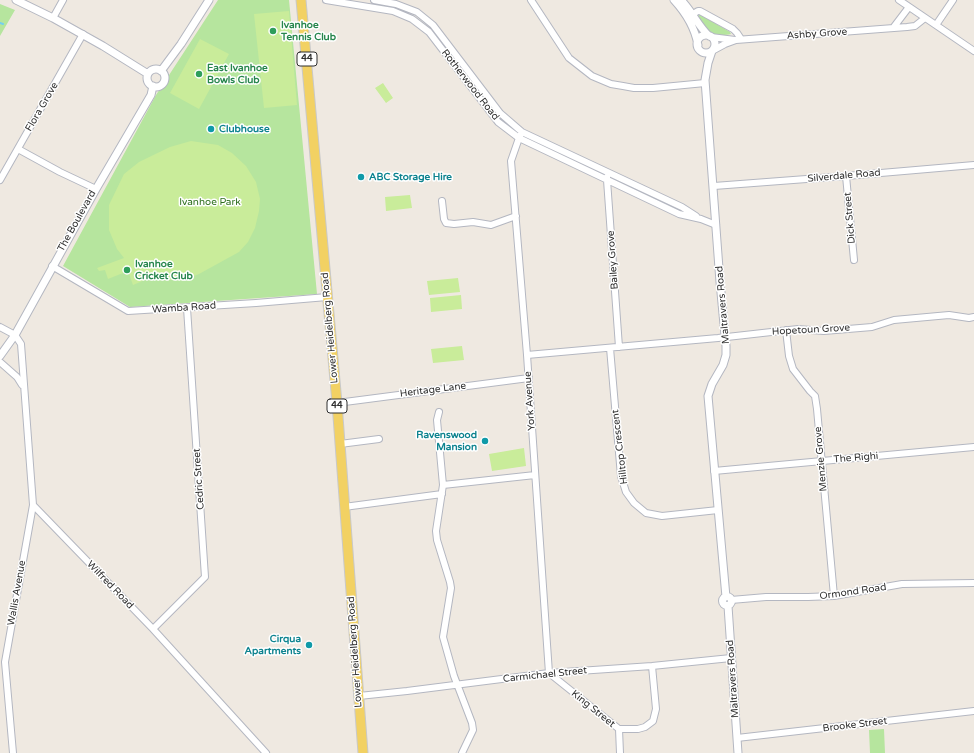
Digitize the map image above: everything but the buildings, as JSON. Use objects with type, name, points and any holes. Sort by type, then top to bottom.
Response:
[{"type":"main road","name":"Lower Heidelberg Road","points":[[301,0],[337,403],[363,753]]},
{"type":"street","points":[[16,0],[83,34],[148,74]]},
{"type":"street","points":[[53,18],[63,0]]},
{"type":"street","points":[[161,70],[182,44],[209,0]]},
{"type":"street","name":"Rotherwood Road","points":[[326,0],[394,11],[412,19],[429,32],[498,122],[607,180],[679,214],[701,219],[716,225]]},
{"type":"street","name":"Rotherwood Road","points":[[374,0],[396,4],[417,12],[433,25],[500,113],[521,135],[682,207],[701,219]]},
{"type":"street","points":[[531,0],[569,58],[592,76],[611,84],[634,88],[652,88],[705,82]]},
{"type":"street","name":"Maltravers Road","points":[[674,0],[684,13],[696,36],[698,47],[703,59],[702,71],[705,82],[714,186],[726,337],[726,355],[723,365],[712,384],[708,396],[714,472],[728,601],[738,753]]},
{"type":"street","points":[[681,0],[715,43],[715,47],[712,51],[706,53],[702,52],[698,47],[700,38],[705,36],[710,37]]},
{"type":"street","points":[[900,0],[974,51]]},
{"type":"street","points":[[936,25],[953,0]]},
{"type":"street","points":[[893,28],[909,7]]},
{"type":"street","points":[[693,14],[700,11],[733,29],[737,32],[738,40]]},
{"type":"street","name":"Ashby Grove","points":[[710,37],[738,40],[893,28],[915,26],[925,18]]},
{"type":"street","name":"Flora Grove","points":[[0,180],[83,34]]},
{"type":"street","name":"Ashby Grove","points":[[712,51],[725,44],[738,40]]},
{"type":"street","name":"Maltravers Road","points":[[705,82],[708,63],[712,51]]},
{"type":"street","points":[[148,74],[155,69],[161,70]]},
{"type":"street","points":[[148,74],[150,84],[153,86],[158,86],[164,81],[164,75],[161,70]]},
{"type":"street","name":"The Boulevard","points":[[0,356],[15,335],[52,266],[151,95],[153,86]]},
{"type":"street","name":"York Avenue","points":[[521,135],[511,161],[529,378],[549,673]]},
{"type":"street","points":[[18,149],[60,172],[96,189]]},
{"type":"street","name":"Silverdale Road","points":[[714,186],[974,165]]},
{"type":"street","name":"Bailey Grove","points":[[608,173],[607,180],[619,347]]},
{"type":"street","name":"Dick Street","points":[[846,176],[854,260]]},
{"type":"street","points":[[442,201],[444,219],[446,223],[454,224],[473,222],[491,225],[516,216]]},
{"type":"street","name":"Wamba Road","points":[[52,266],[128,311],[328,297]]},
{"type":"street","name":"Cedric Street","points":[[152,629],[206,577],[187,308]]},
{"type":"street","name":"Hopetoun Grove","points":[[527,355],[798,329],[824,331],[872,327],[894,320],[949,315],[969,318],[974,317]]},
{"type":"street","points":[[0,327],[15,335],[21,344],[33,505]]},
{"type":"street","name":"Menzie Grove","points":[[786,330],[789,356],[793,369],[815,396],[834,596]]},
{"type":"street","name":"Hilltop Crescent","points":[[610,348],[621,476],[626,492],[634,503],[646,513],[662,516],[718,510]]},
{"type":"street","points":[[0,362],[18,378],[23,386]]},
{"type":"street","name":"Heritage Lane","points":[[337,403],[529,378]]},
{"type":"street","points":[[439,412],[437,420],[443,485],[436,532],[451,588],[443,637],[454,676],[473,730],[462,753]]},
{"type":"street","points":[[340,444],[379,439]]},
{"type":"street","name":"The Righi","points":[[714,472],[974,447]]},
{"type":"street","points":[[443,485],[535,475]]},
{"type":"street","points":[[344,507],[442,494]]},
{"type":"street","name":"Wilfred Road","points":[[33,505],[152,629],[266,753]]},
{"type":"street","name":"Wallis Avenue","points":[[13,753],[5,662],[33,505]]},
{"type":"street","name":"Ormond Road","points":[[728,601],[766,597],[834,596],[902,584],[974,583]]},
{"type":"street","name":"Carmichael Street","points":[[359,696],[549,673],[652,666],[731,658]]},
{"type":"street","points":[[618,729],[645,728],[653,721],[656,709],[652,666]]},
{"type":"street","name":"King Street","points":[[549,673],[618,729],[620,753]]},
{"type":"street","name":"Brooke Street","points":[[737,738],[974,711]]},
{"type":"green space","name":"Ivanhoe Park","points":[[218,0],[289,0],[317,294],[130,307],[63,266],[156,95]]},
{"type":"green space","points":[[0,4],[15,10],[0,36]]},
{"type":"green space","points":[[289,11],[297,105],[264,108],[254,14]]},
{"type":"green space","points":[[699,15],[730,32],[731,34],[718,35],[709,32],[705,29],[697,17]]},
{"type":"green space","name":"East Ivanhoe Bowls Club","points":[[200,39],[229,54],[199,109],[170,93]]},
{"type":"green space","points":[[383,83],[393,98],[386,103],[375,88]]},
{"type":"green space","points":[[191,141],[218,145],[232,153],[246,166],[256,182],[260,199],[259,211],[255,228],[248,242],[239,252],[199,274],[186,279],[169,280],[152,277],[133,285],[128,271],[108,279],[105,270],[99,271],[97,268],[124,258],[117,249],[109,230],[109,205],[124,174],[139,162],[170,147]]},
{"type":"green space","points":[[410,195],[412,208],[386,211],[385,197]]},
{"type":"green space","points":[[458,278],[460,292],[429,295],[427,281]]},
{"type":"green space","points":[[461,295],[462,309],[431,312],[430,298]]},
{"type":"green space","points":[[462,346],[464,360],[433,363],[431,349]]},
{"type":"green space","points":[[524,448],[526,466],[492,471],[489,454]]},
{"type":"green space","points":[[884,729],[885,753],[870,753],[869,730]]},
{"type":"place","name":"Ivanhoe Tennis Club","points":[[273,31]]},
{"type":"place","name":"East Ivanhoe Bowls Club","points":[[199,74]]},
{"type":"place","name":"Clubhouse","points":[[211,129]]},
{"type":"place","name":"ABC Storage Hire","points":[[361,177]]},
{"type":"place","name":"Ivanhoe Cricket Club","points":[[127,270]]},
{"type":"place","name":"Ravenswood Mansion","points":[[485,441]]},
{"type":"place","name":"Cirqua Apartments","points":[[309,645]]}]
